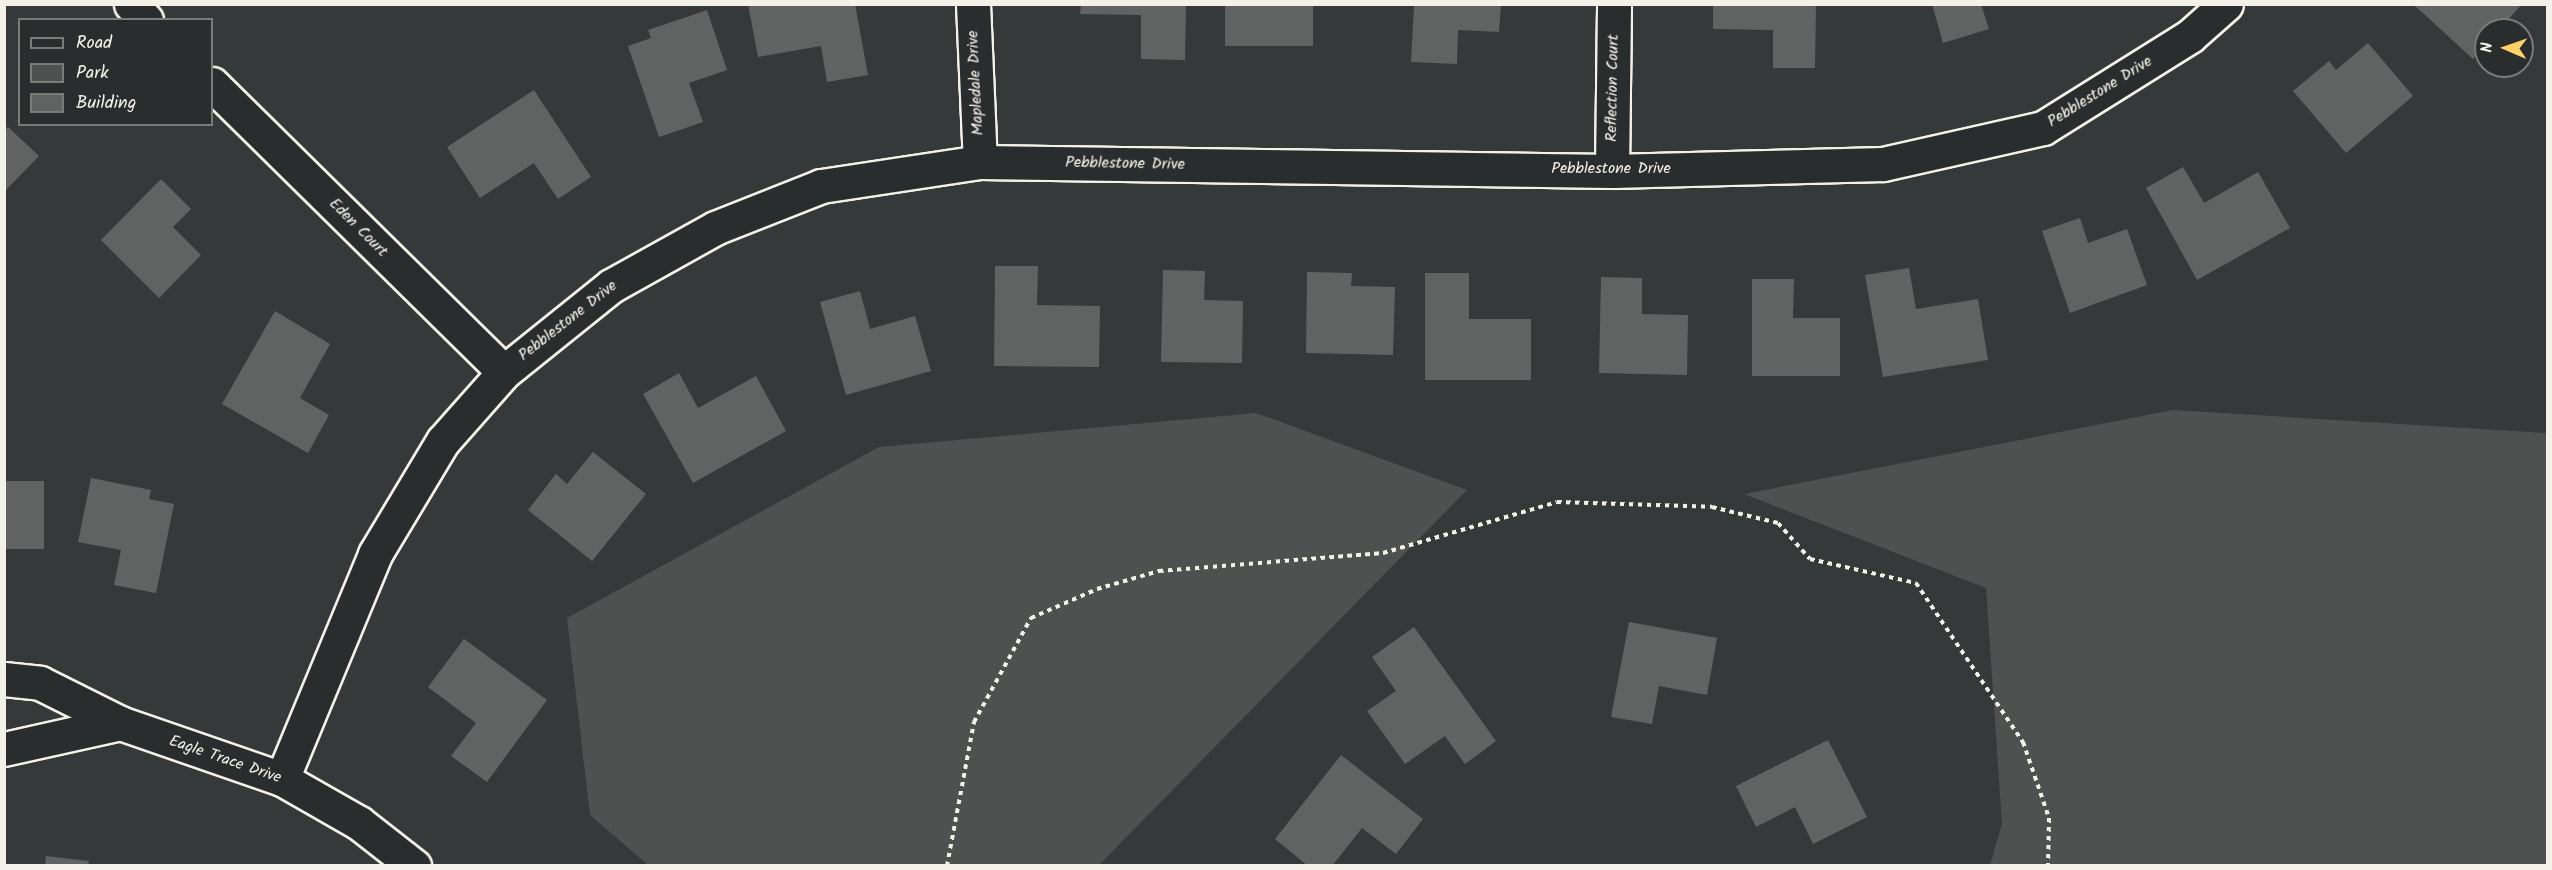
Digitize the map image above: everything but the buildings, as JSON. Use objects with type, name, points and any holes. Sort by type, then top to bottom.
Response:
[{"type":"street","points":[[131,4],[144,18]]},
{"type":"street","name":"Mapledale Drive","points":[[973,4],[980,162]]},
{"type":"street","name":"Reflection Court","points":[[1612,171],[1614,4]]},
{"type":"street","name":"Pebblestone Drive","points":[[282,779],[375,554],[443,441],[504,372],[610,286],[715,228],[821,186],[980,162],[1612,171],[1883,164],[2043,128],[2190,36],[2226,4]]},
{"type":"street","name":"Eden Court","points":[[213,85],[504,372]]},
{"type":"street","name":"Eagle Trace Drive","points":[[4,679],[40,683],[120,723],[282,779],[359,823],[414,866]]},
{"type":"street","points":[[4,749],[120,723]]},
{"type":"path","points":[[947,866],[974,722],[1030,618],[1096,589],[1160,571],[1383,553],[1557,502],[1712,507],[1778,523],[1810,559],[1916,583],[2023,742],[2049,818],[2048,866]]},
{"type":"green space","points":[[2173,410],[2547,433],[2547,865],[1990,865],[2002,824],[1986,588],[1744,494]]},
{"type":"green space","points":[[1256,413],[1467,490],[1099,865],[648,865],[590,815],[567,618],[879,447]]}]
